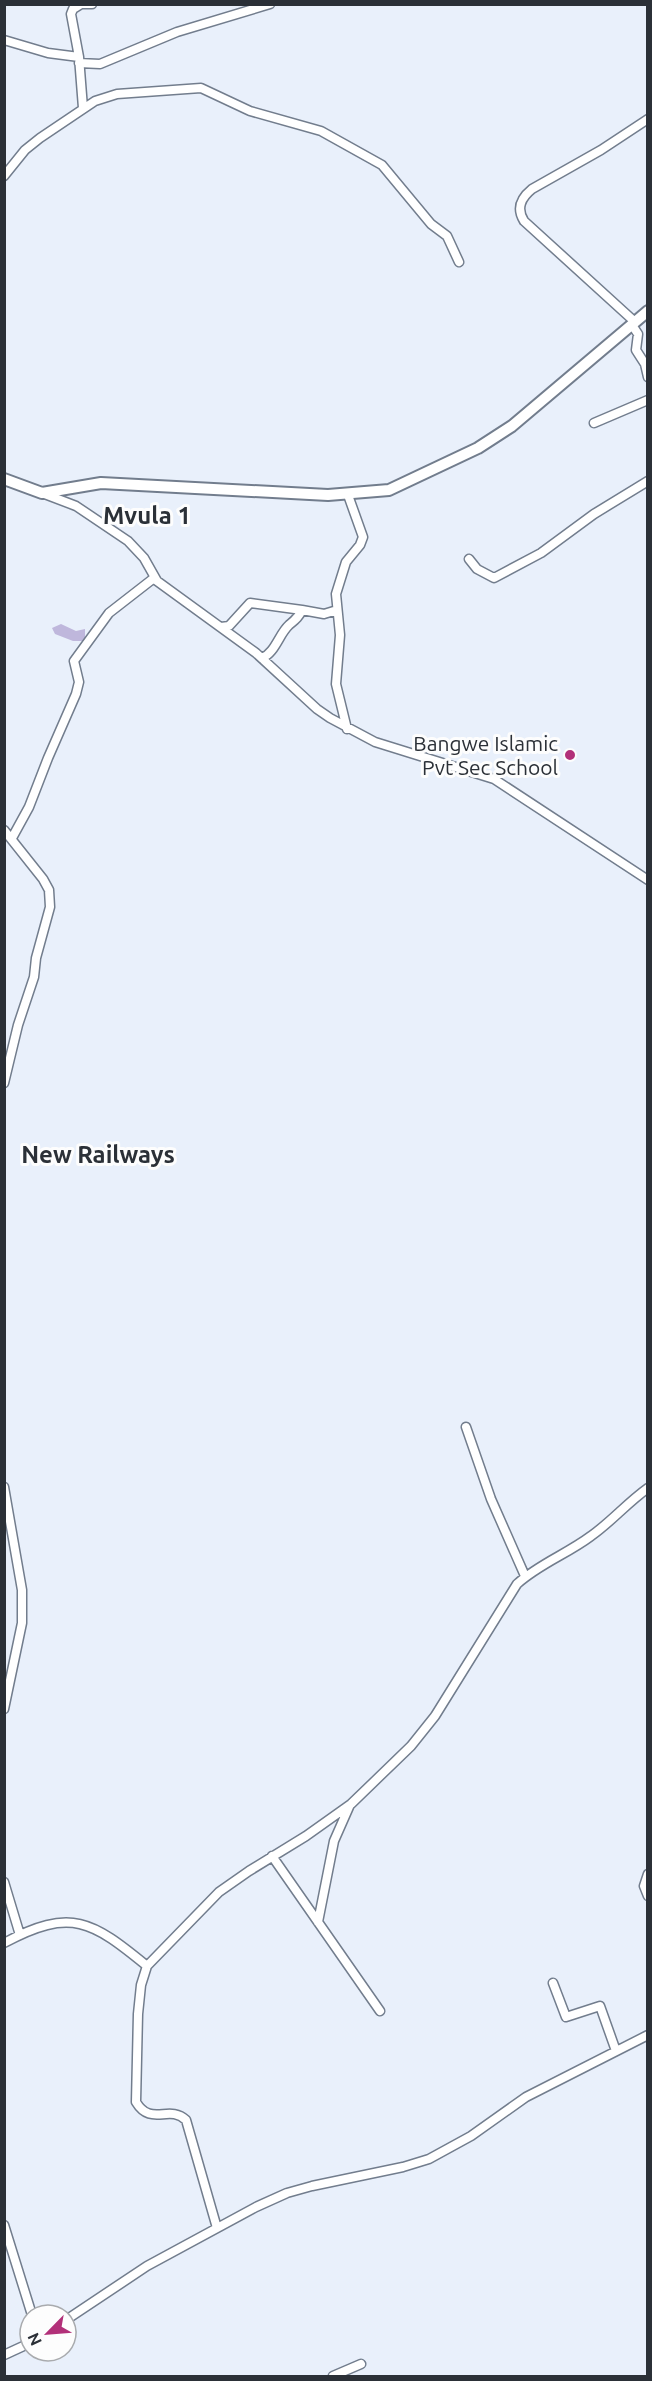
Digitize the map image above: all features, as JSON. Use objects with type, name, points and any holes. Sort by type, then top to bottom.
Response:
[{"type":"street","points":[[83,108],[79,60],[71,14],[73,9],[82,4],[92,4]]},
{"type":"street","points":[[4,40],[48,53],[100,64],[185,29],[270,4]]},
{"type":"street","points":[[4,176],[25,150],[52,128],[100,98],[117,94],[201,88],[250,111],[321,131],[382,165],[431,224],[447,236],[459,262]]},
{"type":"street","points":[[648,119],[601,150],[532,189],[524,196],[520,205],[524,221],[634,324],[638,332],[636,350],[645,364],[648,377]]},
{"type":"street","points":[[42,493],[101,483],[348,495],[389,490],[478,448],[512,426],[648,311]]},
{"type":"street","points":[[594,423],[648,400]]},
{"type":"street","points":[[4,480],[76,506],[128,541],[144,558],[154,578],[262,658],[317,709],[347,729],[375,742],[494,779],[648,880]]},
{"type":"street","points":[[469,559],[477,569],[494,578],[541,553],[594,514],[648,482]]},
{"type":"street","points":[[347,729],[336,684],[340,635],[336,594],[341,572],[363,537],[348,495]]},
{"type":"street","points":[[12,838],[29,807],[76,694],[79,682],[74,661],[109,613],[154,578]]},
{"type":"street","points":[[220,627],[229,626],[250,603],[324,614],[337,610]]},
{"type":"street","points":[[262,658],[269,655],[282,634],[300,617],[303,610]]},
{"type":"street","points":[[4,830],[50,890],[50,907],[36,958],[34,977],[18,1025],[4,1083]]},
{"type":"street","points":[[466,1428],[491,1499],[525,1576]]},
{"type":"street","points":[[4,1487],[22,1590],[22,1623],[4,1708]]},
{"type":"street","points":[[218,2228],[186,2120],[176,2114],[148,2115],[136,2103],[138,2014],[141,1985],[147,1966],[219,1892],[306,1836],[351,1804],[377,1781],[423,1732],[509,1594],[525,1576],[591,1536],[648,1488]]},
{"type":"street","points":[[318,1922],[334,1841],[351,1804]]},
{"type":"street","points":[[272,1856],[380,2011]]},
{"type":"street","points":[[648,1874],[644,1886],[648,1896]]},
{"type":"street","points":[[4,1882],[20,1935]]},
{"type":"street","points":[[4,1943],[58,1922],[84,1924],[119,1944],[147,1966]]},
{"type":"street","points":[[553,1983],[566,2018],[600,2006],[616,2051]]},
{"type":"street","points":[[78,2312],[147,2265],[287,2193],[403,2168],[429,2159],[471,2136],[526,2097],[648,2035]]},
{"type":"street","points":[[4,2225],[28,2303]]},
{"type":"street","points":[[4,2355],[18,2349]]},
{"type":"street","points":[[333,2376],[361,2364]]},
{"type":"shaded area","points":[[61,624],[76,631],[85,629],[85,641],[73,641],[55,634],[52,628]]},
{"type":"place","name":"Bangwe Islamic Pvt Sec School","points":[[570,755]]},
{"type":"district","name":"Mvula 1","points":[[147,515]]},
{"type":"district","name":"New Railways","points":[[98,1154]]}]
